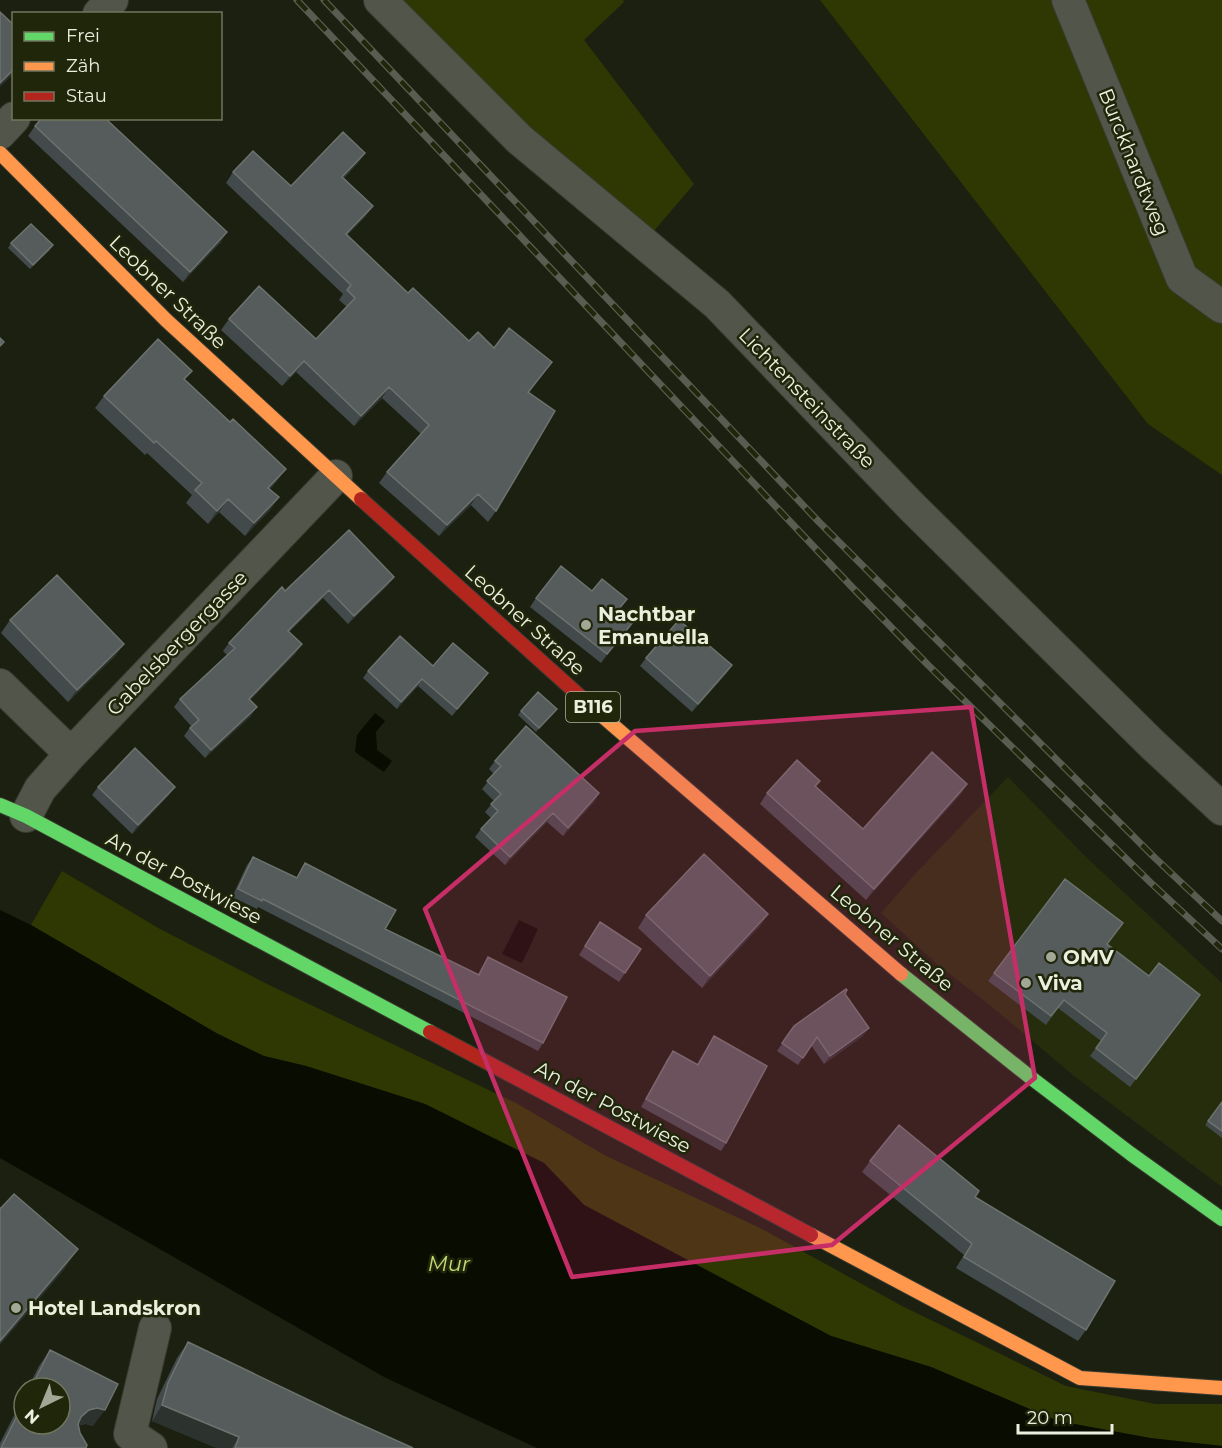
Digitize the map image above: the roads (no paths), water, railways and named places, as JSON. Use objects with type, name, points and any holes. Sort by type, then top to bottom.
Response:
[{"type":"main road","name":"Leobner Straße","points":[[0,153],[166,320],[588,702],[906,978],[1039,1084],[1222,1219]]},
{"type":"main road","name":"An der Postwiese","points":[[13,810],[1080,1378],[1222,1388]]},
{"type":"street","points":[[101,12],[112,0]]},
{"type":"street","name":"Lichtensteinstraße","points":[[380,0],[519,139],[717,304],[920,515],[1153,745],[1222,809]]},
{"type":"street","name":"Burckhardtweg","points":[[1068,0],[1182,278],[1222,307]]},
{"type":"street","points":[[0,133],[12,120]]},
{"type":"street","name":"Gabelsbergergasse","points":[[13,810],[40,789],[336,476]]},
{"type":"street","points":[[0,685],[71,754]]},
{"type":"street","points":[[151,1448],[130,1434],[154,1328]]},
{"type":"water","points":[[375,713],[385,721],[376,732],[377,750],[392,761],[384,772],[355,752],[357,735]]},
{"type":"water","name":"Mur","points":[[0,910],[31,925],[218,1034],[264,1056],[306,1066],[425,1104],[544,1163],[584,1205],[831,1336],[931,1367],[1058,1421],[1150,1438],[1222,1446],[1222,1448],[537,1448],[386,1378],[0,1158]]},
{"type":"water","points":[[519,920],[538,929],[522,963],[502,954]]},
{"type":"railway","points":[[297,0],[850,585],[928,665],[1150,882],[1222,949]]},
{"type":"railway","points":[[324,0],[819,522],[1155,858],[1222,921]]},
{"type":"place","name":"Nachtbar Emanuella","points":[[586,625]]},
{"type":"place","name":"OMV","points":[[1051,957]]},
{"type":"place","name":"Viva","points":[[1026,983]]},
{"type":"place","name":"Hotel Landskron","points":[[16,1308]]}]
